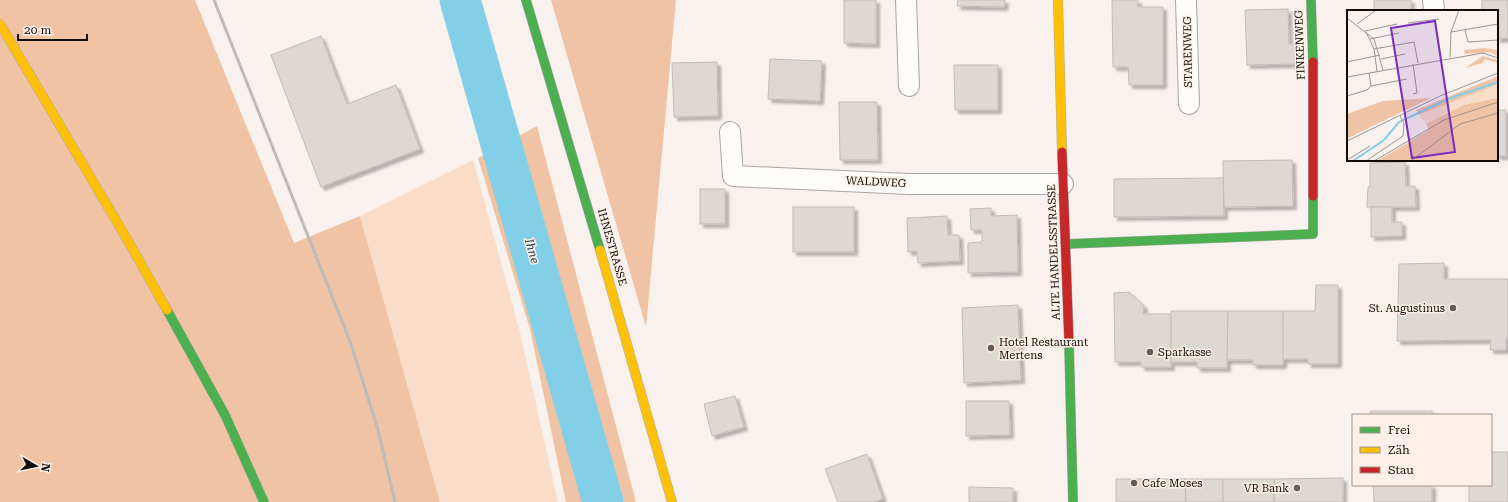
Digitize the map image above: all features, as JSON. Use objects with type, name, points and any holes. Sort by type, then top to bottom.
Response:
[{"type":"main road","name":"IHNESTRASSE","points":[[526,0],[638,377],[672,502]]},
{"type":"main road","name":"ALTE HANDELSSTRASSE","points":[[1058,0],[1073,502]]},
{"type":"main road","name":"FINKENWEG","points":[[1066,244],[1313,234],[1314,88],[1311,0]]},
{"type":"main road","points":[[0,24],[124,234],[225,416],[264,502]]},
{"type":"street","points":[[906,0],[909,86]]},
{"type":"street","name":"STARENWEG","points":[[1186,0],[1189,104]]},
{"type":"street","points":[[1433,0],[1434,10]]},
{"type":"street","name":"WALDWEG","points":[[730,132],[733,176],[909,184],[1063,184]]},
{"type":"shaded area","points":[[0,0],[195,0],[294,243],[360,216],[440,502],[0,502]]},
{"type":"shaded area","points":[[551,0],[676,0],[646,327]]},
{"type":"shaded area","points":[[537,126],[636,502],[566,502],[530,329],[478,158]]},
{"type":"shaded area","points":[[473,160],[520,332],[558,502],[440,502],[360,216]]},
{"type":"building","points":[[844,0],[876,0],[876,44],[844,43]]},
{"type":"building","points":[[958,0],[1005,0],[1004,7],[957,6]]},
{"type":"building","points":[[1112,0],[1138,0],[1138,7],[1163,7],[1163,85],[1129,85],[1128,67],[1113,67]]},
{"type":"building","points":[[1374,0],[1411,0],[1411,10],[1374,10]]},
{"type":"building","points":[[1482,0],[1508,0],[1508,38],[1498,39],[1498,10],[1482,10]]},
{"type":"building","points":[[1288,9],[1289,44],[1295,44],[1295,64],[1247,65],[1245,10]]},
{"type":"building","points":[[321,36],[347,104],[396,85],[420,149],[321,187],[271,55]]},
{"type":"building","points":[[770,59],[822,61],[820,101],[768,99]]},
{"type":"building","points":[[717,62],[718,116],[674,117],[672,63]]},
{"type":"building","points":[[954,65],[998,65],[998,110],[955,110]]},
{"type":"building","points":[[839,102],[877,102],[878,160],[840,160]]},
{"type":"building","points":[[1498,110],[1506,110],[1506,156],[1498,156]]},
{"type":"building","points":[[1292,160],[1293,206],[1224,207],[1223,161]]},
{"type":"building","points":[[1405,162],[1406,186],[1415,186],[1416,207],[1367,207],[1368,187],[1370,187],[1370,163]]},
{"type":"building","points":[[1223,178],[1224,216],[1114,217],[1114,179]]},
{"type":"building","points":[[700,189],[725,189],[725,224],[700,224]]},
{"type":"building","points":[[793,207],[854,207],[854,252],[793,252]]},
{"type":"building","points":[[1371,207],[1392,207],[1392,222],[1402,222],[1402,236],[1371,237]]},
{"type":"building","points":[[991,208],[991,216],[1017,215],[1018,272],[968,273],[968,243],[982,242],[982,230],[971,230],[970,209]]},
{"type":"building","points":[[947,216],[948,235],[959,235],[960,261],[918,263],[917,251],[908,252],[907,218]]},
{"type":"building","name":"St. Augustinus","points":[[1444,263],[1444,279],[1508,279],[1508,338],[1506,338],[1506,350],[1490,350],[1491,340],[1397,341],[1399,264]]},
{"type":"building","points":[[1316,285],[1338,285],[1338,364],[1308,364],[1308,359],[1282,359],[1283,311],[1315,311]]},
{"type":"building","points":[[1129,292],[1144,306],[1143,314],[1171,314],[1171,367],[1141,367],[1141,362],[1115,362],[1114,293]]},
{"type":"building","points":[[1018,305],[1021,380],[964,383],[962,308]]},
{"type":"building","points":[[1171,311],[1228,311],[1227,368],[1197,368],[1197,362],[1171,362]]},
{"type":"building","points":[[1228,311],[1283,311],[1283,365],[1253,365],[1253,360],[1227,360]]},
{"type":"building","points":[[735,396],[744,427],[712,436],[704,404]]},
{"type":"building","points":[[966,401],[1009,401],[1010,435],[966,436]]},
{"type":"building","points":[[1371,411],[1432,411],[1432,414],[1371,414]]},
{"type":"building","points":[[1492,452],[1508,452],[1508,502],[1469,502],[1469,486],[1492,486]]},
{"type":"building","points":[[867,454],[883,499],[874,502],[838,502],[825,469]]},
{"type":"building","points":[[1343,478],[1343,502],[1274,502],[1274,479]]},
{"type":"building","points":[[1116,479],[1185,479],[1186,502],[1116,502]]},
{"type":"building","points":[[1185,479],[1223,479],[1223,502],[1186,502]]},
{"type":"building","points":[[1223,479],[1274,479],[1274,502],[1223,502]]},
{"type":"building","points":[[1373,486],[1432,486],[1432,502],[1374,502]]},
{"type":"building","points":[[969,487],[1013,488],[1013,502],[969,502]]},
{"type":"waterway","name":"Ihne","points":[[460,0],[603,502]]},
{"type":"railway","points":[[214,0],[351,344],[378,430],[395,502]]},
{"type":"traffic: fast","points":[[526,0],[600,250]]},
{"type":"traffic: fast","points":[[1311,0],[1313,62]]},
{"type":"traffic: fast","points":[[1066,244],[1313,234],[1313,196]]},
{"type":"traffic: fast","points":[[167,310],[225,415],[264,502]]},
{"type":"traffic: fast","points":[[1069,343],[1073,502]]},
{"type":"traffic: slow","points":[[1058,0],[1062,152]]},
{"type":"traffic: slow","points":[[0,24],[167,310]]},
{"type":"traffic: slow","points":[[600,250],[672,502]]},
{"type":"traffic: jam","points":[[1313,62],[1313,196]]},
{"type":"traffic: jam","points":[[1062,152],[1069,343]]},
{"type":"place","name":"St. Augustinus","points":[[1453,308]]},
{"type":"place","name":"Hotel Restaurant Mertens","points":[[991,348]]},
{"type":"place","name":"Sparkasse","points":[[1150,352]]},
{"type":"place","name":"Cafe Moses","points":[[1134,483]]},
{"type":"place","name":"VR Bank","points":[[1297,488]]}]
